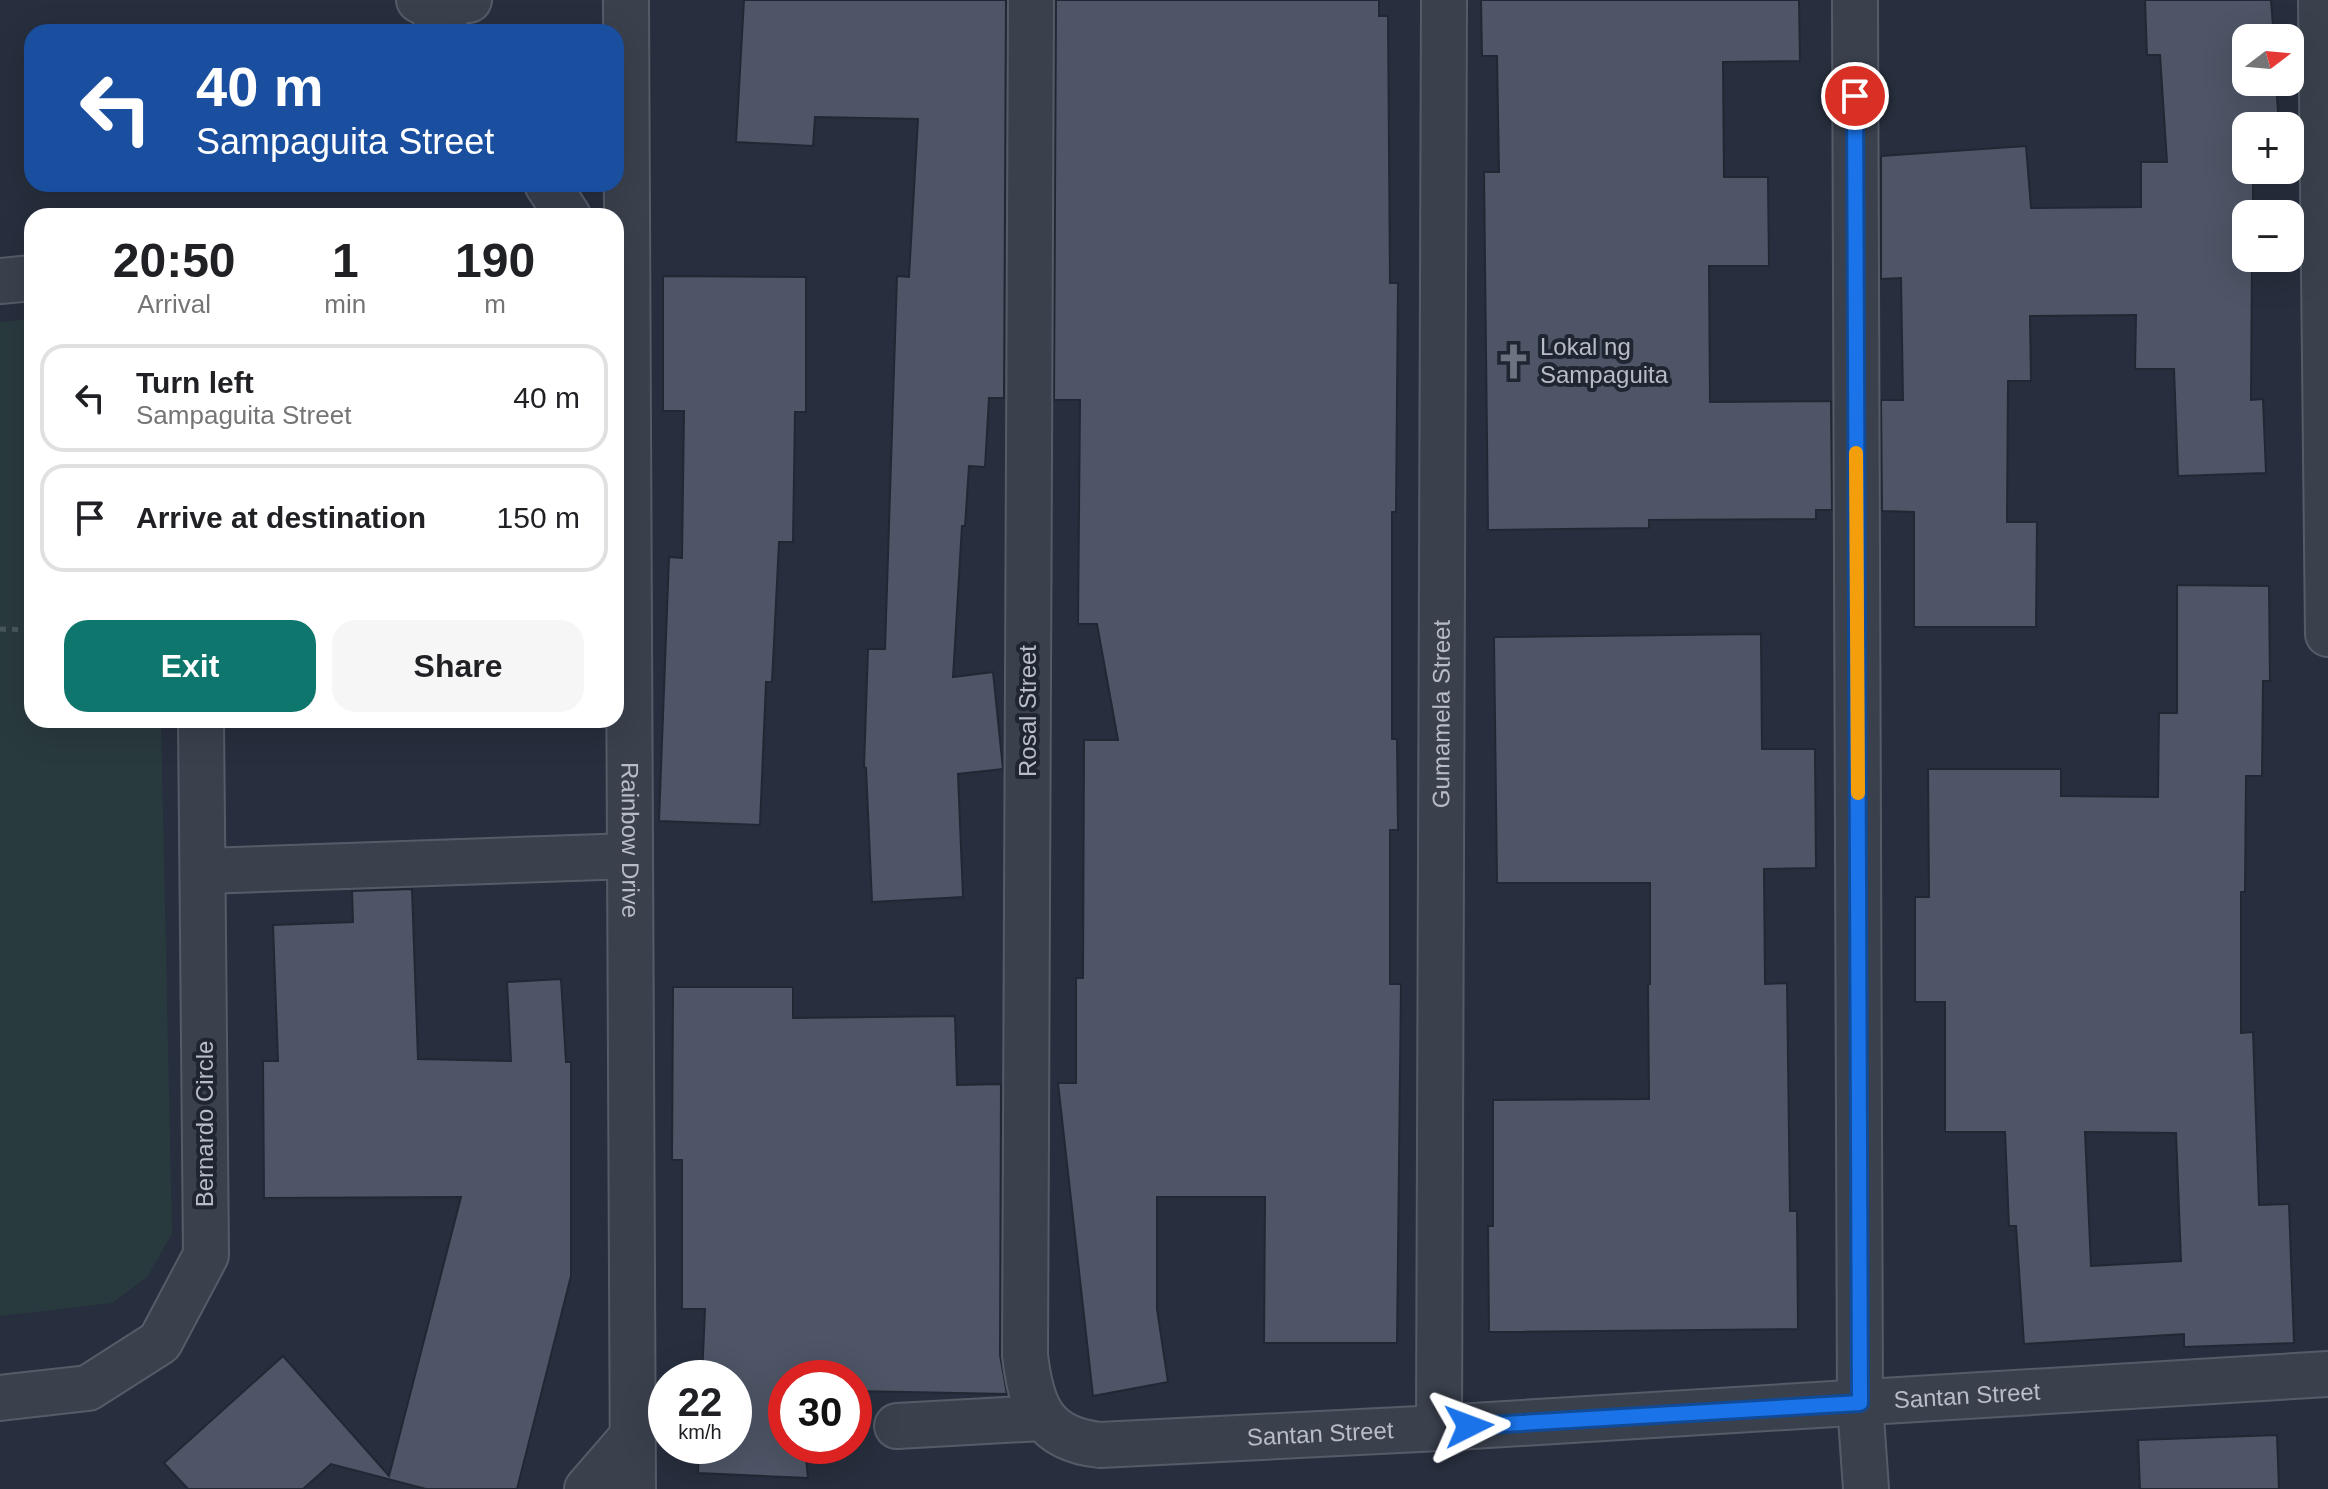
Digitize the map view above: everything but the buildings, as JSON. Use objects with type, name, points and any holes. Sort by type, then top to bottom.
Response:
[{"type":"street","name":"Rainbow Drive","points":[[624,148],[626,0]]},
{"type":"street","name":"Rosal Street","points":[[1031,0],[1025,1355],[1028,1379],[1042,1418]]},
{"type":"street","name":"Gumamela Street","points":[[1439,1428],[1444,0]]},
{"type":"street","points":[[1855,0],[1860,1403],[1866,1489]]},
{"type":"street","points":[[2321,0],[2328,634]]},
{"type":"street","points":[[0,281],[24,279]]},
{"type":"street","name":"Rainbow Drive","points":[[624,437],[630,856],[633,1489]]},
{"type":"street","name":"Bernardo Circle","points":[[0,1398],[88,1388],[160,1342],[206,1255],[201,728]]},
{"type":"street","points":[[204,871],[630,856]]},
{"type":"street","name":"Santan Street","points":[[1042,1418],[1068,1439],[1100,1445],[1439,1428],[2328,1374]]},
{"type":"street","points":[[897,1426],[1042,1418]]},
{"type":"street","points":[[587,1489],[632,1437]]},
{"type":"path","points":[[0,629],[24,630]]},
{"type":"shaded area","points":[[24,320],[24,728],[161,728],[172,1233],[148,1276],[112,1303],[0,1316],[0,322]]},
{"type":"slow traffic","points":[[1856,453],[1858,793]]},
{"type":"place","name":"Lokal ng Sampaguita","points":[[1514,361]]},
{"type":"route","points":[[1469,1426],[1860,1403],[1855,96]]}]
